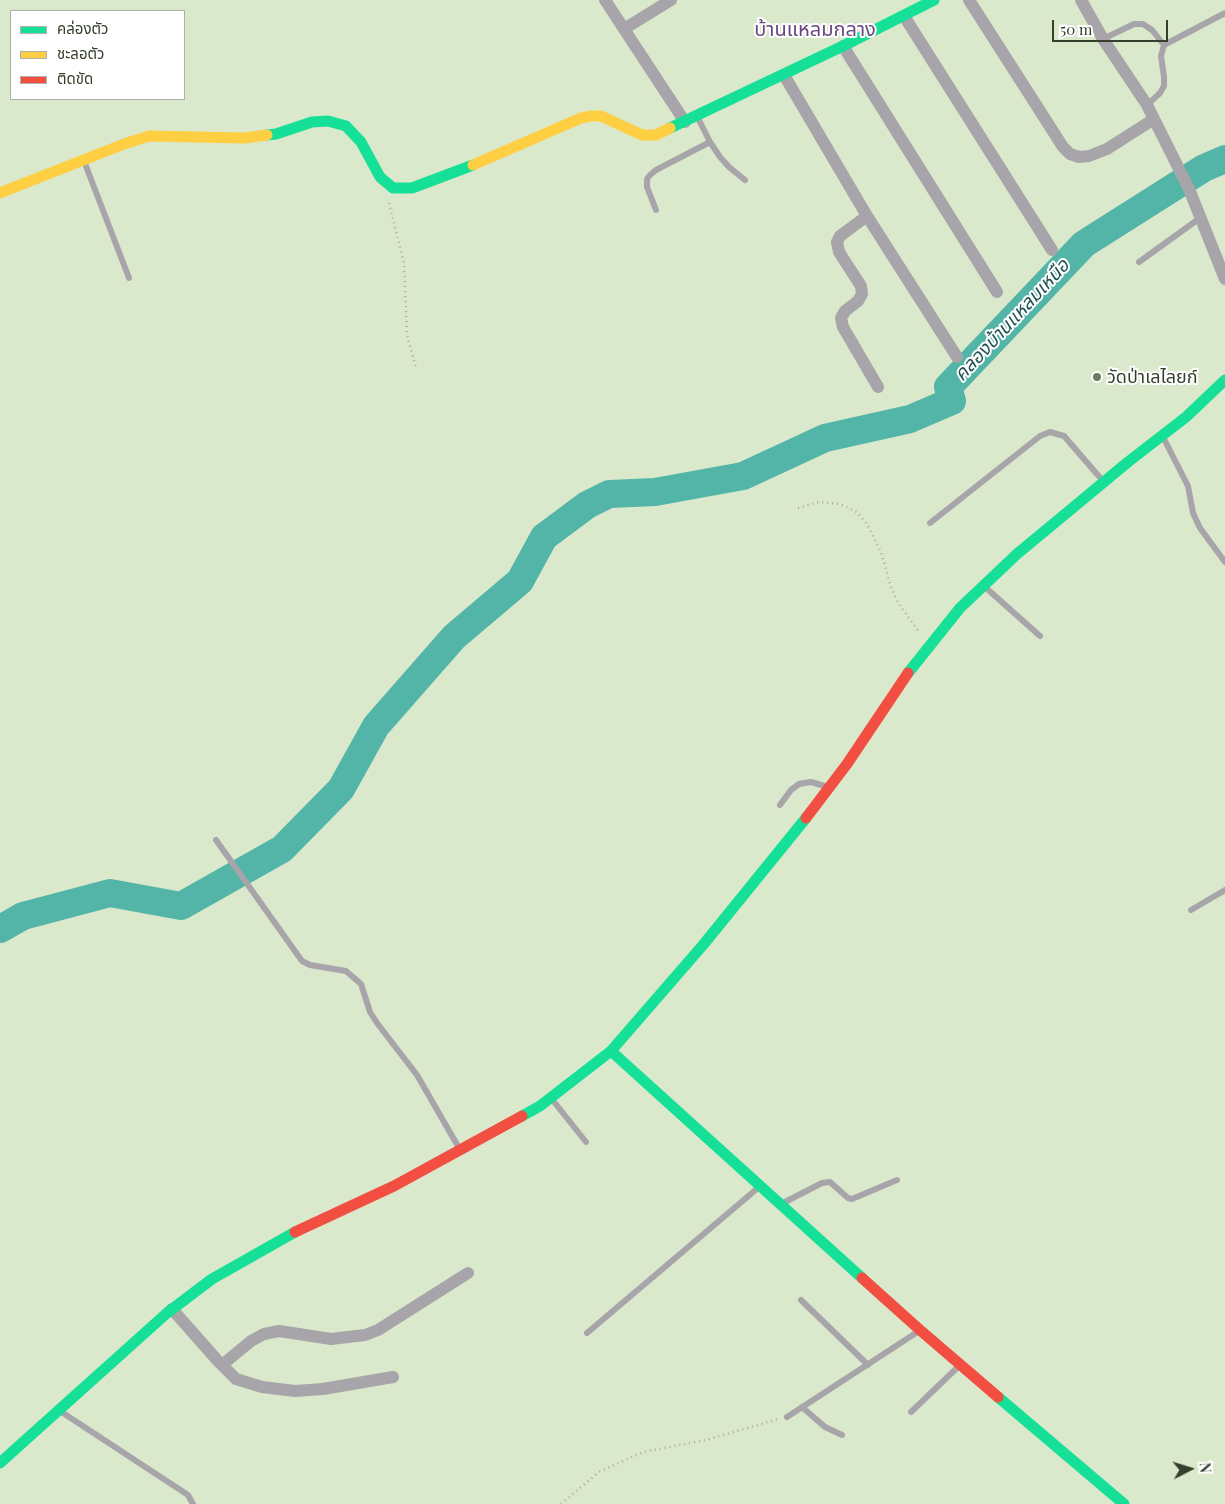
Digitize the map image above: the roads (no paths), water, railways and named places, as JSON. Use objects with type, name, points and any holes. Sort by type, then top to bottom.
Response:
[{"type":"street","points":[[605,0],[624,29],[691,119]]},
{"type":"street","points":[[624,29],[671,0]]},
{"type":"street","points":[[0,193],[149,136],[244,138],[276,134],[312,122],[328,121],[346,126],[361,142],[380,177],[394,188],[412,188],[495,156],[581,118],[601,116],[642,135],[656,136],[934,0]]},
{"type":"street","points":[[969,0],[1063,147],[1070,154],[1078,157],[1089,156],[1107,149],[1154,119]]},
{"type":"street","points":[[1082,0],[1103,39],[1147,105],[1189,189],[1225,279]]},
{"type":"street","points":[[904,16],[1052,250]]},
{"type":"street","points":[[843,46],[997,292]]},
{"type":"street","points":[[784,74],[868,216],[957,357]]},
{"type":"street","points":[[868,216],[840,236],[837,242],[839,252],[861,286],[862,294],[858,301],[845,311],[841,318],[843,327],[878,387]]},
{"type":"street","points":[[0,1463],[172,1309],[212,1278],[302,1228],[394,1186],[540,1106],[611,1051],[703,945],[790,838],[847,764],[930,644],[960,608],[1017,554],[1186,417],[1225,380]]},
{"type":"street","points":[[611,1051],[920,1330],[1124,1504]]},
{"type":"street","points":[[222,1365],[251,1341],[264,1334],[279,1331],[331,1339],[365,1335],[378,1330],[468,1273]]},
{"type":"street","points":[[172,1309],[236,1379],[262,1387],[296,1391],[323,1389],[393,1377]]},
{"type":"lane","points":[[1147,105],[1160,93],[1164,86],[1161,56],[1164,45],[1225,13]]},
{"type":"lane","points":[[1103,39],[1134,24],[1143,24],[1152,30],[1164,45]]},
{"type":"lane","points":[[691,119],[729,168],[745,180]]},
{"type":"lane","points":[[656,210],[647,188],[647,179],[650,175],[710,142]]},
{"type":"lane","points":[[83,160],[129,278]]},
{"type":"lane","points":[[1139,262],[1200,218]]},
{"type":"lane","points":[[930,523],[1040,436],[1050,432],[1064,436],[1104,482]]},
{"type":"lane","points":[[1162,435],[1188,486],[1193,513],[1200,528],[1225,562]]},
{"type":"lane","points":[[983,586],[1040,636]]},
{"type":"lane","points":[[780,805],[791,790],[799,784],[811,782],[829,787]]},
{"type":"lane","points":[[216,840],[302,961],[324,968],[346,971],[361,984],[370,1012],[417,1075],[460,1149]]},
{"type":"lane","points":[[1191,910],[1225,890]]},
{"type":"lane","points":[[550,1098],[586,1142]]},
{"type":"lane","points":[[780,1205],[822,1183],[830,1182],[848,1198],[852,1199],[897,1180]]},
{"type":"lane","points":[[587,1333],[760,1186]]},
{"type":"lane","points":[[801,1300],[868,1365]]},
{"type":"lane","points":[[787,1417],[920,1330]]},
{"type":"lane","points":[[911,1412],[960,1365]]},
{"type":"lane","points":[[802,1407],[825,1427],[842,1435]]},
{"type":"lane","points":[[59,1410],[188,1495],[193,1504]]},
{"type":"waterway","name":"คลองบ้านแหลมเหนือ","points":[[0,929],[23,916],[110,893],[181,906],[282,849],[341,789],[376,726],[454,637],[520,581],[544,537],[587,505],[609,494],[655,492],[743,476],[825,438],[910,419],[952,401],[948,387],[1084,244],[1204,168],[1225,159]]},
{"type":"place","name":"วัดป่าเลไลยก์","points":[[1097,377]]},
{"type":"district","name":"บ้านแหลมกลาง","points":[[815,30]]}]
